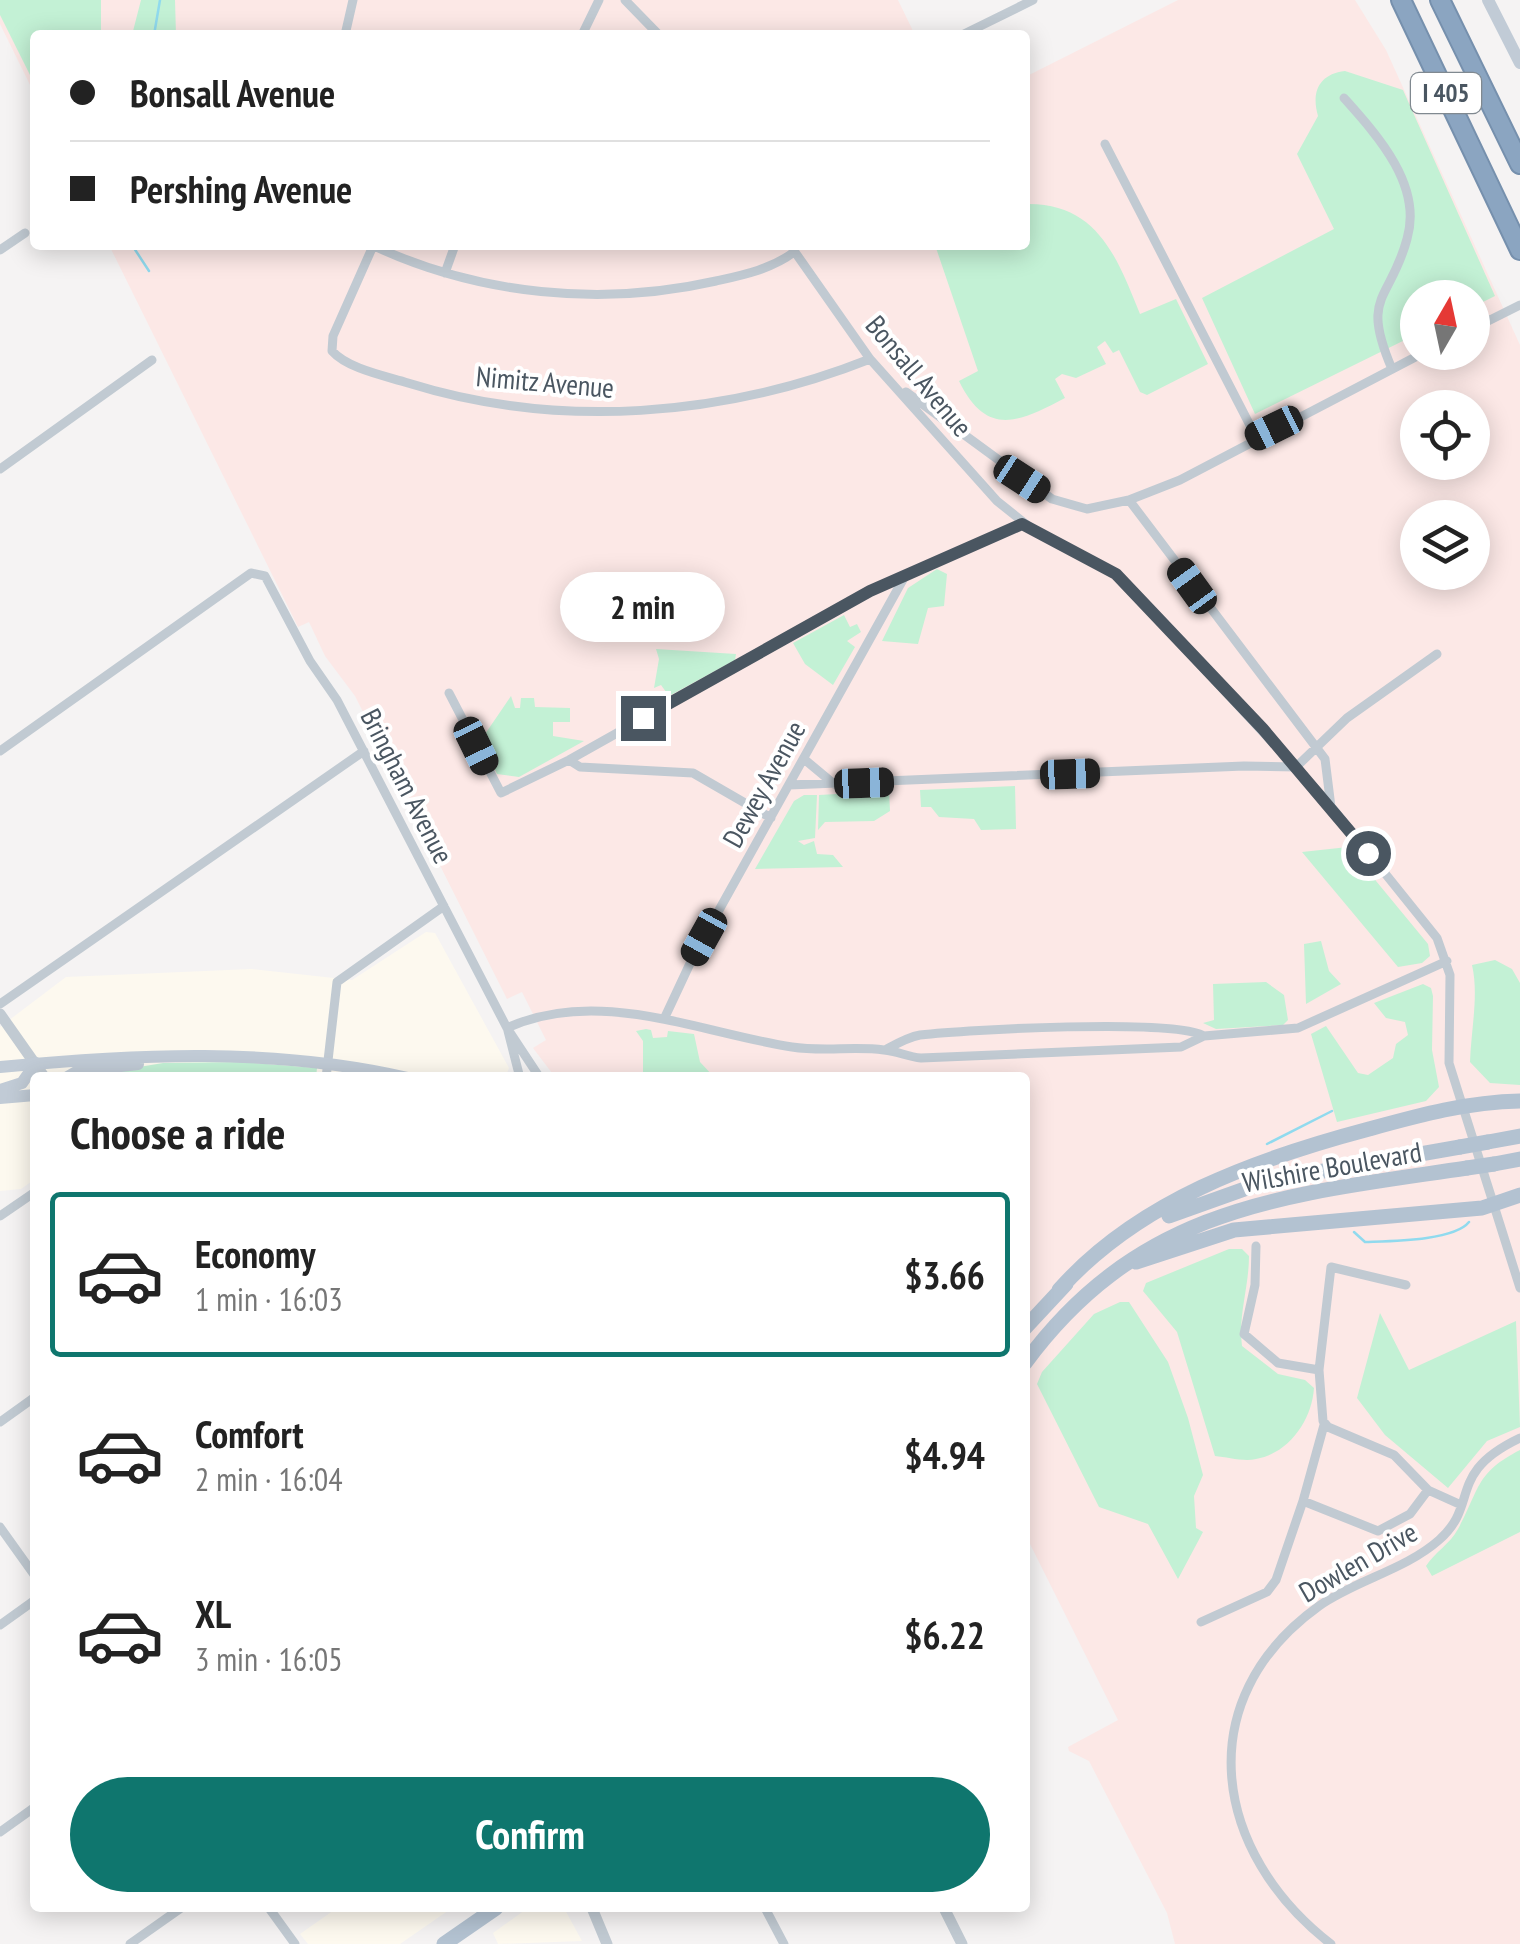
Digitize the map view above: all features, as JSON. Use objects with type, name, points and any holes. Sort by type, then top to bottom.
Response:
[{"type":"highway","name":"I 405","points":[[1401,0],[1520,250]]},
{"type":"highway","points":[[1414,0],[1520,222]]},
{"type":"highway","name":"I 405","points":[[1440,0],[1520,164]]},
{"type":"main road","points":[[1488,0],[1520,63]]},
{"type":"main road","points":[[0,1067],[232,1055],[327,1062],[378,1072]]},
{"type":"main road","points":[[76,1072],[128,1067],[160,1056]]},
{"type":"main road","points":[[30,1072],[36,1064]]},
{"type":"main road","points":[[0,1090],[22,1083],[30,1072]]},
{"type":"main road","points":[[0,1098],[30,1095]]},
{"type":"main road","points":[[1059,1290],[1087,1258],[1119,1234],[1246,1166],[1462,1104],[1520,1101]]},
{"type":"main road","name":"Wilshire Boulevard","points":[[1030,1322],[1059,1290],[1150,1226],[1224,1193],[1295,1176],[1520,1136]]},
{"type":"main road","name":"Wilshire Boulevard","points":[[1030,1356],[1079,1302],[1122,1266],[1183,1230],[1248,1205],[1302,1192],[1520,1159]]},
{"type":"main road","points":[[1122,1266],[1234,1230],[1493,1204],[1520,1195]]},
{"type":"main road","points":[[444,1944],[490,1912]]},
{"type":"street","points":[[346,30],[353,0]]},
{"type":"street","points":[[584,30],[599,0]]},
{"type":"street","points":[[625,0],[655,30]]},
{"type":"street","points":[[636,9],[646,0]]},
{"type":"street","points":[[972,30],[1032,0]]},
{"type":"street","points":[[1344,98],[1399,168],[1409,206],[1409,235],[1382,294],[1377,320],[1392,369]]},
{"type":"street","points":[[1105,144],[1256,437]]},
{"type":"street","points":[[0,250],[24,233]]},
{"type":"street","name":"Nimitz Avenue","points":[[370,250],[333,336],[332,351],[349,362],[452,396],[568,411],[650,410],[764,393],[870,359]]},
{"type":"street","points":[[385,250],[445,273],[524,290],[642,294],[732,278],[776,264],[790,250]]},
{"type":"street","points":[[445,273],[454,250]]},
{"type":"street","name":"Bonsall Avenue","points":[[793,250],[870,359],[946,446],[1022,524],[1116,574],[1331,807],[1437,938],[1447,961]]},
{"type":"street","points":[[1490,320],[1520,305]]},
{"type":"street","points":[[0,469],[152,360]]},
{"type":"street","points":[[900,389],[1052,499],[1087,509],[1128,500],[1180,480],[1400,365]]},
{"type":"street","name":"Bonsall Avenue","points":[[1128,500],[1318,750],[1329,774],[1331,807]]},
{"type":"street","points":[[450,693],[501,792],[569,760],[906,574],[1022,524]]},
{"type":"street","name":"Bringham Avenue","points":[[0,751],[251,573],[266,576],[364,751],[507,1028],[536,1072]]},
{"type":"street","name":"Dewey Avenue","points":[[665,1018],[694,955],[906,574]]},
{"type":"street","points":[[789,785],[1296,767],[1348,718],[1438,654]]},
{"type":"street","points":[[0,1004],[364,751]]},
{"type":"street","points":[[804,759],[834,784]]},
{"type":"street","points":[[569,760],[580,767],[693,773],[771,818]]},
{"type":"street","points":[[326,1072],[337,982],[343,974],[444,906]]},
{"type":"street","points":[[507,1028],[554,1014],[665,1018],[791,1047],[885,1050],[921,1058],[1181,1047],[1204,1036],[1298,1028],[1447,961],[1447,1054],[1520,1288]]},
{"type":"street","points":[[0,1014],[41,1072]]},
{"type":"street","points":[[885,1050],[921,1035],[1172,1025],[1204,1036]]},
{"type":"street","name":"Bringham Avenue","points":[[507,1028],[516,1072]]},
{"type":"street","points":[[1045,1030],[1046,1054]]},
{"type":"street","points":[[0,1216],[30,1195]]},
{"type":"street","points":[[1256,1246],[1255,1285],[1244,1334],[1278,1364],[1319,1370]]},
{"type":"street","points":[[1201,1622],[1267,1592],[1276,1580],[1324,1425],[1319,1370],[1331,1267],[1406,1286]]},
{"type":"street","points":[[0,1422],[30,1401]]},
{"type":"street","points":[[1324,1425],[1394,1455],[1428,1490],[1460,1504]]},
{"type":"street","name":"Dowlen Drive","points":[[1332,1944],[1280,1894],[1242,1830],[1228,1766],[1236,1717],[1258,1672],[1298,1623],[1337,1595],[1430,1546],[1450,1528],[1477,1464],[1491,1452],[1520,1438]]},
{"type":"street","points":[[1303,1501],[1378,1531],[1410,1514],[1428,1490]]},
{"type":"street","points":[[0,1527],[30,1569]]},
{"type":"street","points":[[0,1625],[30,1604]]},
{"type":"street","points":[[0,1832],[30,1811]]},
{"type":"street","points":[[130,1944],[175,1912]]},
{"type":"street","points":[[272,1912],[295,1944]]},
{"type":"street","points":[[594,1912],[607,1944]]},
{"type":"street","points":[[768,1912],[784,1944]]},
{"type":"street","points":[[946,1912],[962,1944]]},
{"type":"shaded area","points":[[0,0],[898,0],[913,30],[30,30],[30,85],[0,24]]},
{"type":"shaded area","points":[[1178,0],[1355,0],[1386,50],[1520,345],[1520,1944],[1175,1944],[1167,1913],[1089,1761],[1069,1751],[1068,1747],[1118,1720],[1030,1544],[1030,1072],[551,1072],[533,1048],[546,1040],[522,992],[507,999],[355,696],[325,656],[309,622],[298,627],[111,250],[1030,250],[1030,74]]},
{"type":"shaded area","points":[[426,932],[435,933],[509,1068],[507,1072],[30,1072],[30,1183],[21,1189],[0,1191],[0,1027],[66,977],[251,969],[352,980]]},
{"type":"shaded area","points":[[331,1912],[446,1912],[400,1944],[308,1944],[300,1934]]},
{"type":"shaded area","points":[[522,1912],[566,1912],[582,1941],[498,1944],[493,1933]]},
{"type":"green space","points":[[0,0],[101,0],[101,30],[30,30],[30,75],[0,15]]},
{"type":"green space","points":[[141,0],[175,0],[176,30],[133,30]]},
{"type":"green space","points":[[1345,71],[1403,90],[1488,280],[1400,280],[1400,342],[1255,414],[1202,298],[1334,229],[1297,154],[1318,116],[1319,86]]},
{"type":"green space","points":[[1030,204],[1070,212],[1087,223],[1112,254],[1140,314],[1176,299],[1208,364],[1147,395],[1140,392],[1119,350],[1113,353],[1105,341],[1097,347],[1106,364],[1076,378],[1062,374],[1055,379],[1065,398],[1033,413],[1005,420],[981,411],[959,381],[978,371],[937,250],[1030,250]]},
{"type":"green space","points":[[937,569],[947,574],[944,606],[928,608],[918,644],[882,641],[908,588]]},
{"type":"green space","points":[[844,615],[850,627],[857,624],[861,632],[847,641],[855,647],[833,685],[805,664],[793,643]]},
{"type":"green space","points":[[656,649],[736,654],[735,660],[669,696],[661,685],[654,688],[659,659]]},
{"type":"green space","points":[[511,696],[515,708],[520,708],[521,698],[534,698],[535,707],[570,708],[570,722],[553,722],[553,736],[584,741],[519,777],[497,774],[481,740]]},
{"type":"green space","points":[[1015,786],[1016,829],[981,830],[974,819],[939,817],[931,807],[921,807],[920,790]]},
{"type":"green space","points":[[889,791],[890,811],[874,821],[825,822],[818,830],[819,795]]},
{"type":"green space","points":[[804,795],[817,795],[815,838],[798,841],[804,845],[814,841],[817,854],[833,855],[843,867],[755,869],[794,801]]},
{"type":"green space","points":[[1348,847],[1428,944],[1430,956],[1422,963],[1398,967],[1302,852]]},
{"type":"green space","points":[[1321,941],[1329,971],[1341,984],[1306,1004],[1304,944]]},
{"type":"green space","points":[[1495,960],[1512,969],[1520,983],[1520,1085],[1490,1083],[1470,1062],[1475,1000],[1472,965]]},
{"type":"green space","points":[[1266,982],[1284,995],[1288,1020],[1283,1025],[1216,1029],[1203,1023],[1214,1020],[1213,984]]},
{"type":"green space","points":[[1423,984],[1431,988],[1433,996],[1432,1050],[1439,1087],[1426,1101],[1337,1122],[1311,1034],[1326,1026],[1358,1073],[1368,1075],[1393,1058],[1396,1044],[1408,1035],[1405,1022],[1386,1018],[1374,1003]]},
{"type":"green space","points":[[651,1030],[653,1038],[667,1037],[668,1031],[694,1034],[700,1062],[709,1072],[643,1072],[643,1041],[636,1031]]},
{"type":"green space","points":[[242,1062],[317,1068],[317,1072],[109,1072],[163,1063]]},
{"type":"green space","points":[[1229,1249],[1242,1249],[1249,1256],[1242,1346],[1278,1374],[1305,1380],[1314,1388],[1309,1411],[1297,1433],[1279,1450],[1251,1460],[1215,1456],[1177,1332],[1143,1291],[1146,1283]]},
{"type":"green space","points":[[1129,1302],[1168,1362],[1203,1475],[1194,1496],[1196,1528],[1203,1532],[1178,1579],[1148,1524],[1099,1507],[1037,1384],[1042,1372],[1094,1314]]},
{"type":"green space","points":[[1380,1313],[1409,1370],[1516,1321],[1520,1427],[1487,1441],[1448,1488],[1385,1435],[1357,1398]]},
{"type":"green space","points":[[1520,1450],[1520,1532],[1432,1576],[1426,1566],[1455,1534],[1480,1483],[1494,1466]]},
{"type":"waterway","points":[[155,30],[160,0]]},
{"type":"waterway","points":[[135,250],[149,271]]},
{"type":"waterway","points":[[1267,1144],[1332,1111]]},
{"type":"waterway","points":[[1354,1232],[1365,1242],[1404,1240],[1450,1233],[1469,1222]]},
{"type":"route","points":[[643,718],[870,591],[1022,524],[1116,574],[1263,729],[1368,853]]}]
